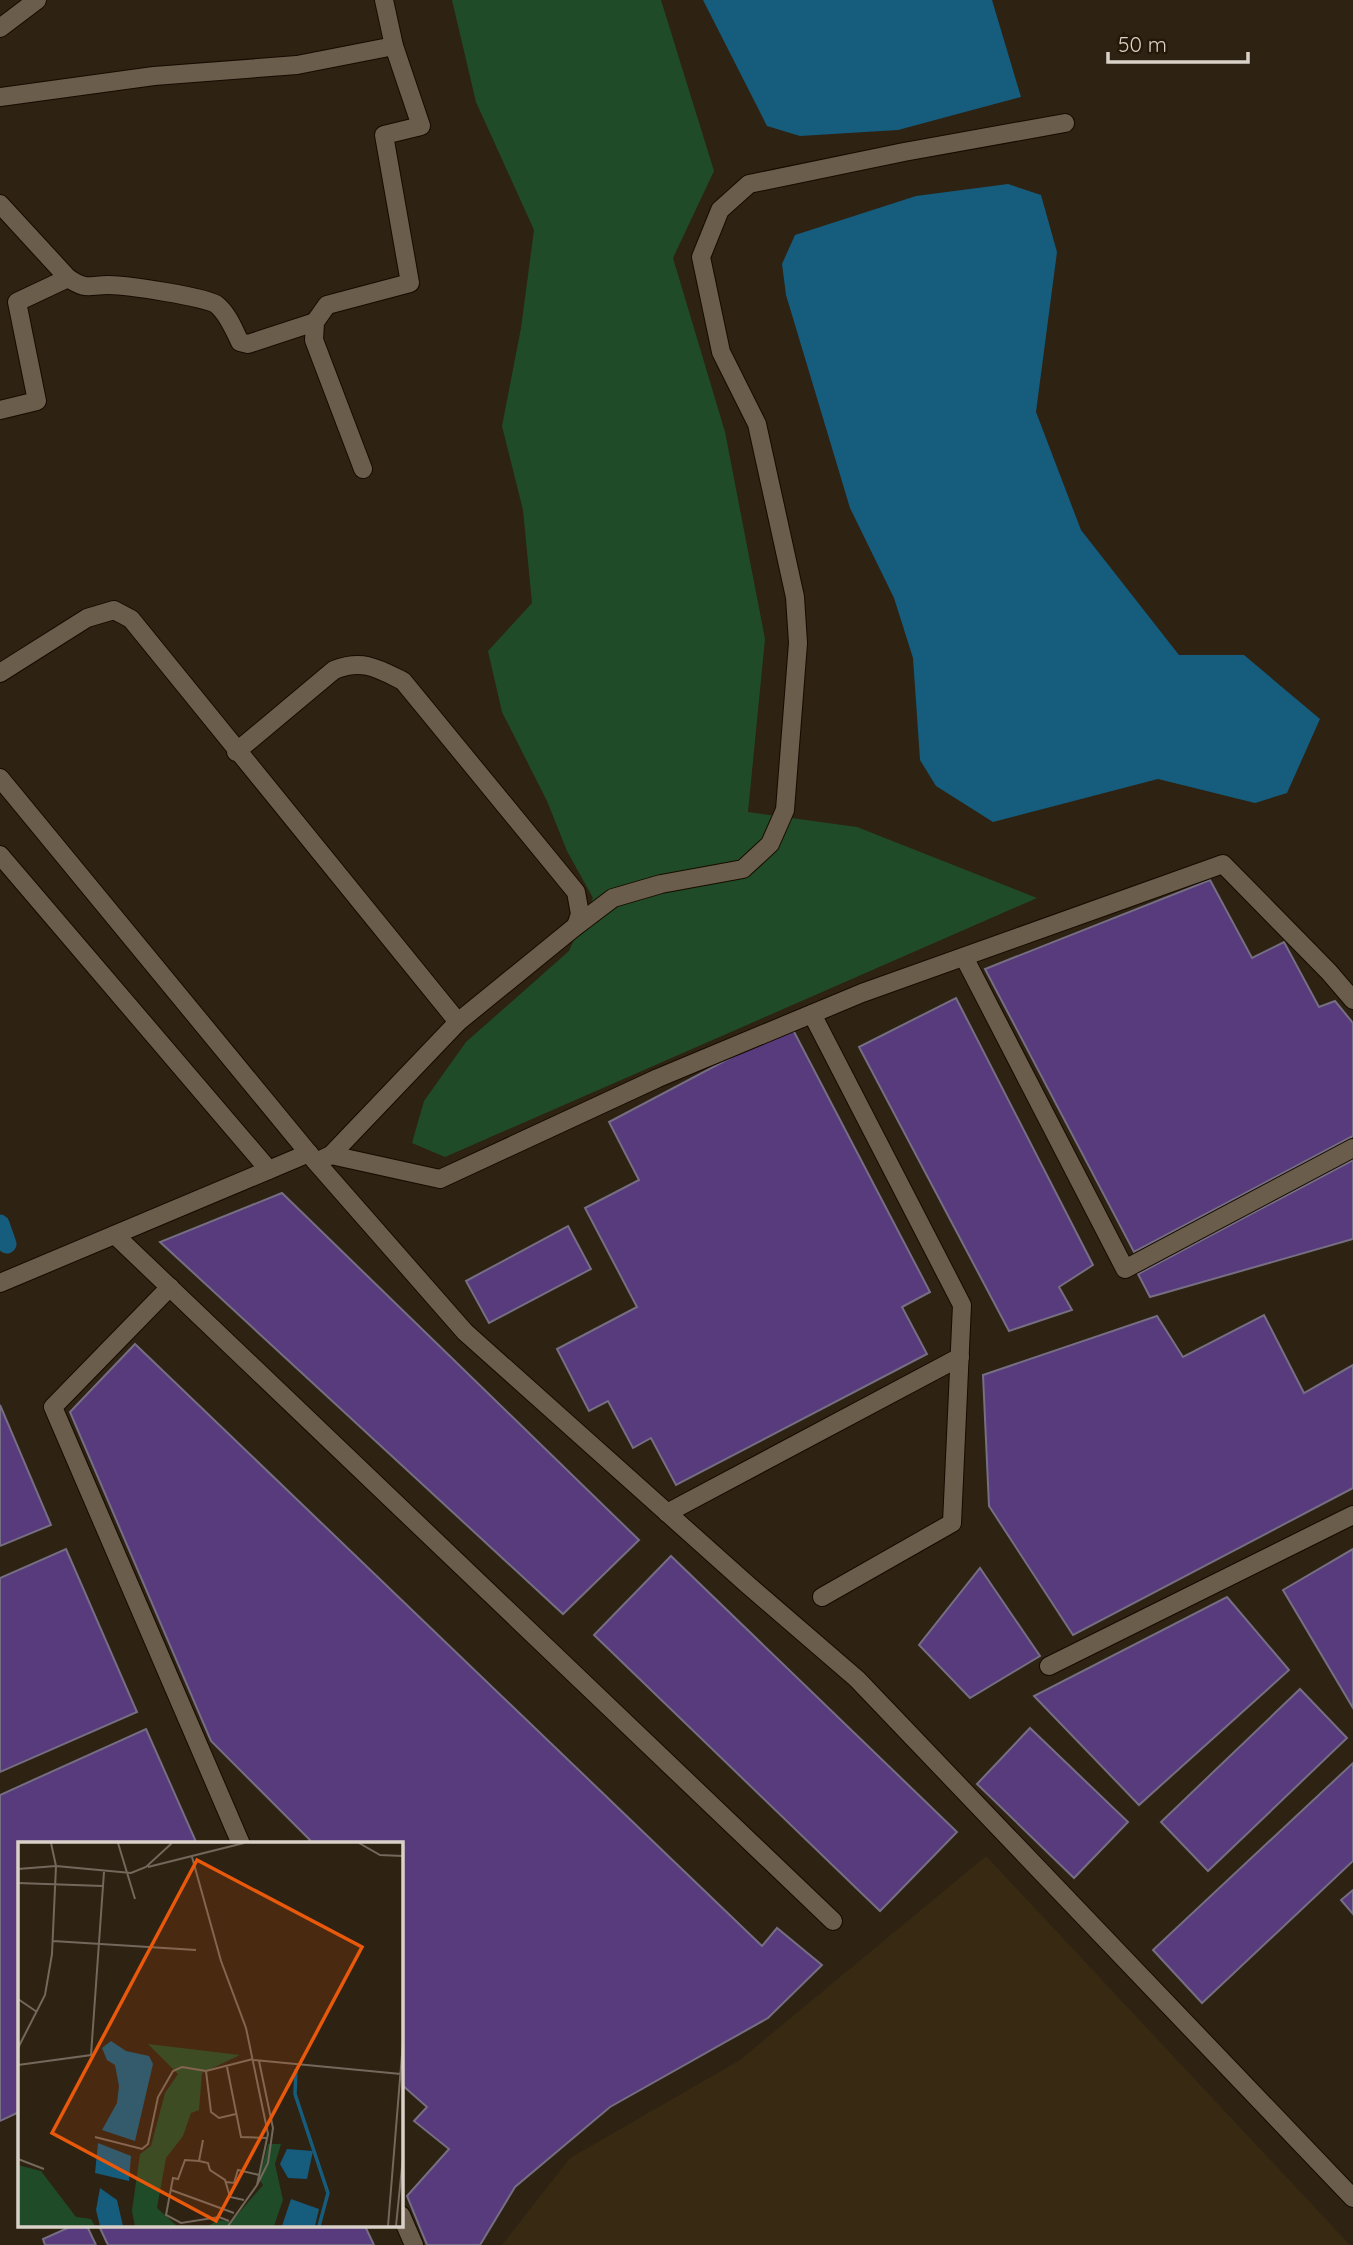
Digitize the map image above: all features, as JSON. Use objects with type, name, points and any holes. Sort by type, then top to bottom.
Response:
[{"type":"street","points":[[0,28],[37,0]]},
{"type":"street","points":[[363,469],[314,340],[315,322],[327,305],[410,283],[384,135],[421,127],[394,46],[384,0]]},
{"type":"street","points":[[0,97],[154,76],[297,65],[394,46]]},
{"type":"street","points":[[319,1157],[458,1022],[576,926],[614,898],[661,884],[743,869],[770,844],[785,810],[798,643],[795,597],[757,424],[721,352],[701,257],[720,210],[749,184],[1065,123]]},
{"type":"street","points":[[0,204],[68,278],[82,287],[112,285],[201,298],[216,303],[227,316],[240,342],[248,344],[315,322]]},
{"type":"street","points":[[0,410],[37,401],[16,302],[68,278]]},
{"type":"street","points":[[0,673],[87,618],[114,610],[131,620],[458,1022]]},
{"type":"street","points":[[236,752],[334,670],[351,664],[374,667],[403,681],[576,892],[579,914],[576,926]]},
{"type":"street","points":[[0,778],[465,1332],[857,1679],[1353,2198]]},
{"type":"street","points":[[0,855],[269,1170]]},
{"type":"street","points":[[0,1283],[269,1170],[319,1157],[440,1179],[658,1078],[862,993],[1223,864],[1353,1000]]},
{"type":"street","points":[[964,957],[1125,1269],[1353,1148]]},
{"type":"street","points":[[812,1014],[962,1305],[952,1523],[822,1597]]},
{"type":"street","points":[[115,1235],[833,1921]]},
{"type":"street","points":[[170,1287],[53,1408],[240,1842]]},
{"type":"street","points":[[667,1513],[960,1357]]},
{"type":"street","points":[[1049,1666],[1353,1515]]},
{"type":"street","points":[[402,2217],[414,2245]]},
{"type":"shaded area","points":[[986,1856],[1350,2245],[502,2245],[570,2158],[740,2060]]},
{"type":"green space","points":[[452,0],[661,0],[714,171],[673,258],[725,432],[765,639],[748,812],[857,827],[1037,898],[445,1157],[412,1143],[424,1101],[466,1042],[569,951],[593,898],[567,851],[547,801],[502,712],[488,651],[532,603],[523,510],[502,426],[521,328],[534,230],[476,102]]},
{"type":"water","points":[[703,0],[992,0],[1021,97],[898,130],[800,136],[767,126]]},
{"type":"water","points":[[1008,184],[1041,195],[1057,252],[1036,412],[1081,530],[1179,655],[1244,655],[1320,719],[1287,793],[1255,803],[1158,779],[993,822],[936,786],[920,760],[913,658],[894,598],[850,508],[786,295],[782,264],[795,235],[916,196]]},
{"type":"building","points":[[1210,880],[1252,958],[1284,942],[1319,1007],[1335,1001],[1353,1023],[1353,1136],[1134,1252],[985,969]]},
{"type":"building","points":[[956,998],[1093,1265],[1059,1287],[1072,1310],[1009,1331],[859,1047]]},
{"type":"building","points":[[791,1026],[930,1292],[902,1307],[927,1354],[676,1485],[651,1438],[633,1448],[608,1401],[589,1411],[557,1349],[637,1307],[585,1208],[639,1180],[609,1122]]},
{"type":"building","points":[[1353,1160],[1353,1239],[1150,1297],[1138,1274]]},
{"type":"building","points":[[282,1193],[639,1540],[563,1614],[160,1242]]},
{"type":"building","points":[[568,1226],[591,1269],[489,1323],[466,1281]]},
{"type":"building","points":[[1264,1315],[1304,1393],[1353,1365],[1353,1488],[1073,1635],[989,1506],[983,1375],[1157,1316],[1183,1357]]},
{"type":"building","points":[[135,1344],[762,1946],[777,1928],[822,1965],[768,2018],[610,2107],[515,2187],[480,2245],[427,2245],[407,2196],[449,2149],[414,2121],[427,2107],[402,2085],[402,1842],[308,1842],[310,1840],[211,1741],[70,1412]]},
{"type":"building","points":[[0,1405],[51,1525],[0,1546]]},
{"type":"building","points":[[66,1549],[137,1712],[0,1772],[0,1578]]},
{"type":"building","points":[[1353,1549],[1353,1708],[1283,1590]]},
{"type":"building","points":[[671,1556],[957,1832],[880,1911],[594,1635]]},
{"type":"building","points":[[980,1568],[1040,1656],[970,1698],[919,1645]]},
{"type":"building","points":[[1227,1597],[1289,1670],[1139,1805],[1034,1696]]},
{"type":"building","points":[[1300,1689],[1347,1738],[1208,1871],[1161,1822]]},
{"type":"building","points":[[1030,1728],[1128,1822],[1074,1878],[977,1784]]},
{"type":"building","points":[[146,1729],[196,1842],[18,1842],[18,2112],[0,2121],[0,1795]]},
{"type":"building","points":[[1353,1763],[1353,1861],[1202,2003],[1153,1950]]},
{"type":"building","points":[[1353,1890],[1353,1914],[1341,1900]]},
{"type":"building","points":[[68,2228],[88,2228],[96,2245],[45,2245],[43,2239]]},
{"type":"building","points":[[100,2228],[366,2228],[374,2245],[108,2245]]},
{"type":"waterway","points":[[0,1224],[7,1244]]}]
